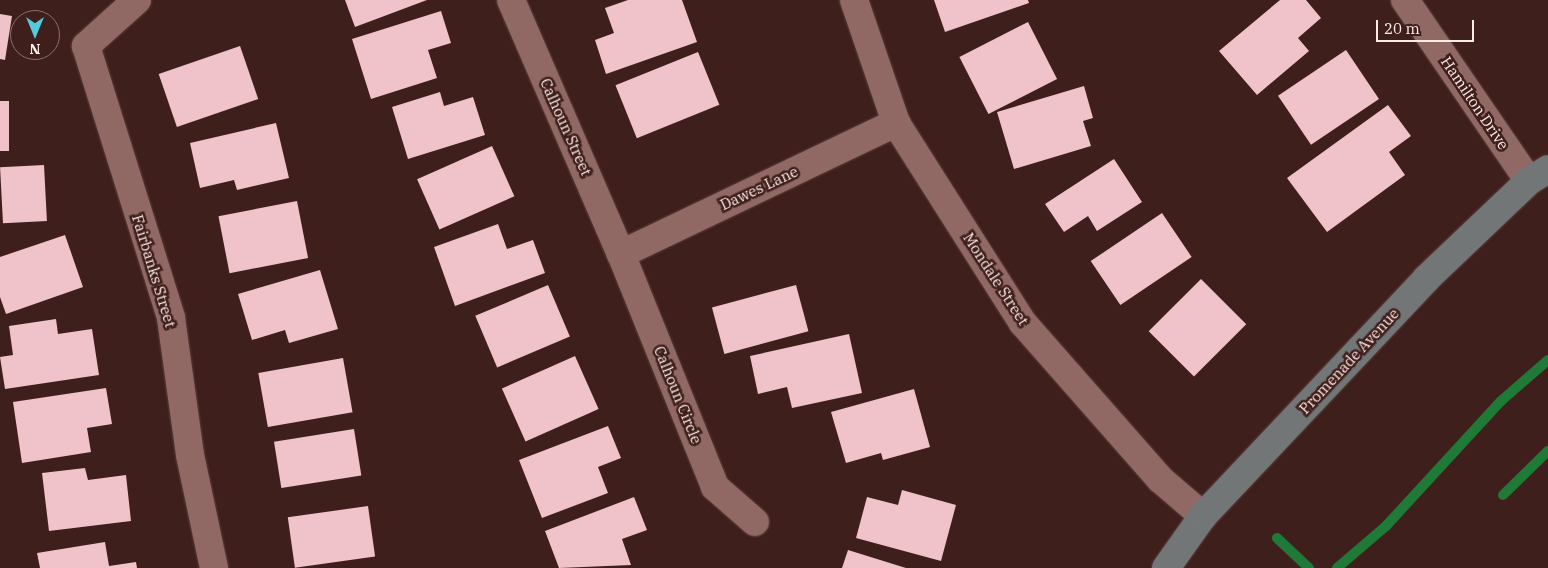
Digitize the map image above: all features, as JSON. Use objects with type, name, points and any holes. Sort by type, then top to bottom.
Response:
[{"type":"main road","name":"Promenade Avenue","points":[[1166,568],[1203,516],[1426,279],[1538,175]]},
{"type":"street","name":"Fairbanks Street","points":[[137,0],[86,46],[172,318],[190,455],[214,568]]},
{"type":"street","name":"Calhoun Street","points":[[511,0],[621,254]]},
{"type":"street","name":"Mondale Street","points":[[854,0],[896,123],[1023,323],[1160,479],[1203,516]]},
{"type":"street","name":"Hamilton Drive","points":[[1405,0],[1538,175]]},
{"type":"street","name":"Dawes Lane","points":[[621,254],[896,123]]},
{"type":"street","name":"Calhoun Circle","points":[[621,254],[714,487],[755,522]]},
{"type":"building","points":[[345,0],[427,0],[355,27]]},
{"type":"building","points":[[628,0],[682,0],[697,42],[606,74],[595,40],[614,33],[605,8]]},
{"type":"building","points":[[934,0],[1028,0],[1029,3],[945,32]]},
{"type":"building","points":[[1280,0],[1306,0],[1321,18],[1298,38],[1309,51],[1257,95],[1219,51]]},
{"type":"building","points":[[441,11],[451,43],[428,50],[437,78],[371,99],[352,39]]},
{"type":"building","points":[[0,14],[10,16],[10,29],[5,60],[0,59]]},
{"type":"building","points":[[1028,22],[1057,79],[988,114],[959,57]]},
{"type":"building","points":[[240,46],[258,99],[177,127],[159,74]]},
{"type":"building","points":[[1346,50],[1379,99],[1311,145],[1278,96]]},
{"type":"building","points":[[698,52],[719,105],[637,138],[615,85]]},
{"type":"building","points":[[1084,86],[1093,118],[1083,121],[1091,146],[1014,169],[997,112]]},
{"type":"building","points":[[440,92],[444,106],[473,97],[485,135],[408,159],[392,107]]},
{"type":"building","points":[[0,101],[9,101],[9,151],[0,151]]},
{"type":"building","points":[[1388,105],[1411,136],[1389,152],[1405,175],[1327,232],[1287,178]]},
{"type":"building","points":[[276,123],[289,178],[237,190],[234,180],[200,188],[190,143]]},
{"type":"building","points":[[492,146],[514,196],[439,230],[417,179]]},
{"type":"building","points":[[1114,159],[1142,202],[1097,231],[1088,216],[1064,232],[1045,204]]},
{"type":"building","points":[[44,165],[47,221],[3,223],[0,167]]},
{"type":"building","points":[[297,201],[308,258],[230,273],[218,216]]},
{"type":"building","points":[[1162,213],[1192,257],[1120,305],[1091,261]]},
{"type":"building","points":[[498,224],[507,249],[533,240],[545,273],[455,306],[434,247]]},
{"type":"building","points":[[65,235],[83,287],[6,314],[0,297],[0,257]]},
{"type":"building","points":[[320,270],[338,329],[289,343],[285,330],[252,340],[238,294]]},
{"type":"building","points":[[1201,279],[1246,324],[1194,377],[1149,331]]},
{"type":"building","points":[[548,285],[570,337],[497,367],[475,316]]},
{"type":"building","points":[[796,285],[808,331],[724,354],[712,308]]},
{"type":"building","points":[[56,319],[58,334],[92,329],[99,375],[5,389],[0,357],[13,355],[9,326]]},
{"type":"building","points":[[849,334],[862,393],[792,408],[787,387],[758,394],[750,356]]},
{"type":"building","points":[[575,356],[599,409],[526,442],[502,389]]},
{"type":"building","points":[[343,358],[353,412],[268,427],[258,373]]},
{"type":"building","points":[[106,388],[112,424],[87,428],[91,452],[22,463],[13,402]]},
{"type":"building","points":[[914,389],[930,447],[883,460],[881,453],[846,463],[831,412]]},
{"type":"building","points":[[608,426],[621,458],[598,467],[608,493],[542,518],[519,460]]},
{"type":"building","points":[[354,429],[361,475],[281,488],[274,442]]},
{"type":"building","points":[[85,468],[88,480],[126,475],[131,521],[49,531],[42,473]]},
{"type":"building","points":[[902,490],[956,505],[941,561],[856,538],[867,497],[898,505]]},
{"type":"building","points":[[634,497],[647,530],[622,539],[631,565],[559,568],[545,531]]},
{"type":"building","points":[[368,506],[375,557],[295,568],[288,517]]},
{"type":"building","points":[[105,542],[109,566],[136,562],[137,568],[40,568],[37,553]]},
{"type":"building","points":[[848,550],[906,568],[842,568]]},
{"type":"waterway","points":[[1337,568],[1386,526],[1501,401],[1548,360]]},
{"type":"waterway","points":[[1503,495],[1548,451]]},
{"type":"waterway","points":[[1277,538],[1309,568]]}]
